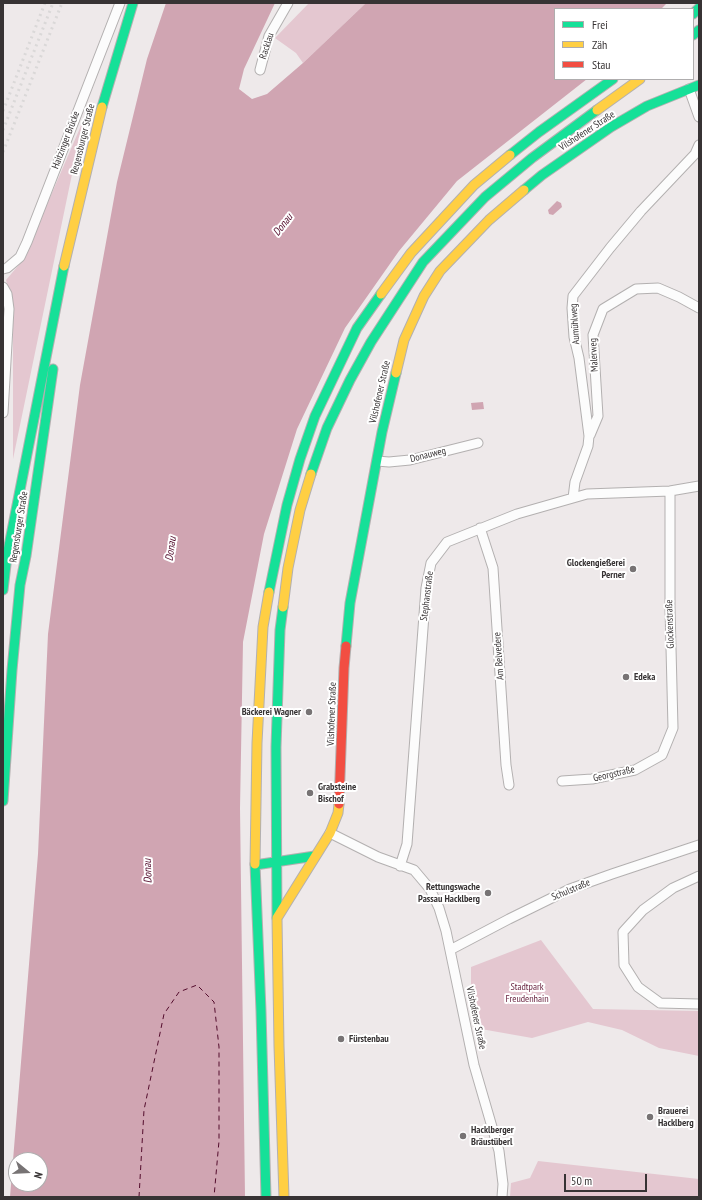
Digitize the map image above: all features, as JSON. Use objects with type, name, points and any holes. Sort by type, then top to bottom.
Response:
[{"type":"main road","name":"Regensburger Straße","points":[[3,590],[5,552],[61,281],[99,117],[132,3]]},
{"type":"main road","points":[[266,1197],[255,865],[257,743],[263,627],[286,505],[314,416],[357,328],[411,253],[474,185],[539,132],[612,80]]},
{"type":"main road","points":[[284,1197],[279,1046],[277,918],[278,862],[276,748],[280,630],[288,568],[300,510],[312,470],[331,421],[350,380],[371,342],[423,262],[485,197],[532,158],[639,80]]},
{"type":"main road","name":"Vilshofener Straße","points":[[277,918],[330,833],[338,813],[340,795],[344,668],[350,603],[382,432],[404,340],[424,296],[440,272],[489,220],[542,175],[612,127],[647,106],[699,85]]},
{"type":"main road","name":"Regensburger Straße","points":[[3,801],[12,670],[20,585],[26,556],[54,363],[61,281]]},
{"type":"main road","points":[[5,552],[20,585]]},
{"type":"main road","points":[[255,865],[315,856]]},
{"type":"street","name":"Haitzinger Brücke","points":[[3,268],[7,268],[20,257],[27,242],[120,3]]},
{"type":"street","name":"Racklau","points":[[260,70],[269,36],[288,3]]},
{"type":"street","points":[[689,89],[699,117]]},
{"type":"street","name":"Aumühlweg","points":[[573,498],[575,482],[588,446],[589,436],[579,358],[574,337],[572,308],[573,296],[641,211],[695,154],[699,145]]},
{"type":"street","name":"Malerweg","points":[[589,436],[598,416],[593,335],[603,309],[636,289],[658,288],[699,308]]},
{"type":"street","points":[[3,413],[9,308],[5,290]]},
{"type":"street","name":"Donauweg","points":[[377,461],[389,462],[410,460],[478,443]]},
{"type":"street","name":"Stephanstraße","points":[[400,866],[408,844],[426,588],[431,563],[447,542],[517,514],[587,494],[670,491],[699,486]]},
{"type":"street","name":"Glockenstraße","points":[[662,755],[673,728],[670,608],[670,491]]},
{"type":"street","name":"Am Belvedere","points":[[480,528],[493,568],[506,765],[509,785]]},
{"type":"street","name":"Georgstraße","points":[[562,781],[592,779],[635,770],[662,755]]},
{"type":"street","name":"Vilshofener Straße","points":[[330,833],[400,866],[414,870],[430,889],[439,908],[446,931],[474,1065],[498,1151],[502,1179],[502,1197]]},
{"type":"street","name":"Schulstraße","points":[[450,950],[509,919],[570,890],[612,874],[699,845]]},
{"type":"street","points":[[699,876],[673,888],[643,910],[623,932],[624,965],[638,987],[660,1003],[699,1004]]},
{"type":"green space","points":[[309,3],[366,3],[303,63],[296,53],[275,38]]},
{"type":"green space","points":[[83,121],[13,459],[13,305],[6,280],[23,260]]},
{"type":"green space","name":"Stadtpark Freudenhain","points":[[541,940],[593,1009],[699,1011],[699,1056],[659,1048],[622,1030],[588,1022],[532,1038],[481,1029],[471,992],[471,967]]},
{"type":"green space","points":[[538,1161],[699,1179],[699,1197],[510,1197],[511,1183],[530,1178]]},
{"type":"water","name":"Donau","points":[[166,3],[275,3],[244,69],[239,89],[252,99],[267,94],[303,63],[366,3],[667,3],[662,8],[554,8],[554,80],[586,80],[457,181],[399,251],[345,328],[297,429],[264,534],[243,642],[240,808],[245,1197],[10,1197],[10,1192],[48,1192],[48,1152],[14,1152],[38,854],[48,634],[80,385],[117,182],[147,59]]},
{"type":"water","points":[[557,201],[561,203],[562,207],[553,215],[549,214],[548,210]]},
{"type":"water","points":[[483,402],[484,409],[472,410],[471,403]]},
{"type":"ferry route","points":[[139,1197],[144,1110],[164,1014],[179,992],[197,985],[214,1002],[219,1047],[219,1141],[214,1197]]},
{"type":"railway","points":[[3,111],[45,3]]},
{"type":"railway","points":[[3,130],[53,3]]},
{"type":"railway","points":[[3,152],[62,3]]},
{"type":"traffic: fast","points":[[102,107],[133,3]]},
{"type":"traffic: fast","points":[[694,13],[699,8]]},
{"type":"traffic: fast","points":[[694,34],[699,30]]},
{"type":"traffic: fast","points":[[510,155],[539,132],[612,80]]},
{"type":"traffic: fast","points":[[524,190],[542,175],[611,127],[647,106],[699,85]]},
{"type":"traffic: fast","points":[[311,474],[327,428],[350,380],[371,342],[423,262],[485,197],[532,158],[597,110]]},
{"type":"traffic: fast","points":[[3,590],[7,556],[64,266]]},
{"type":"traffic: fast","points":[[269,592],[287,505],[300,459],[315,416],[357,328],[381,294]]},
{"type":"traffic: fast","points":[[3,801],[12,670],[20,585],[26,556],[53,369]]},
{"type":"traffic: fast","points":[[346,646],[350,603],[382,432],[396,373]]},
{"type":"traffic: fast","points":[[277,918],[276,747],[280,630],[283,607]]},
{"type":"traffic: fast","points":[[255,865],[315,856]]},
{"type":"traffic: fast","points":[[255,864],[266,1197]]},
{"type":"traffic: slow","points":[[597,110],[639,80]]},
{"type":"traffic: slow","points":[[64,266],[102,107]]},
{"type":"traffic: slow","points":[[381,294],[411,253],[474,185],[510,155]]},
{"type":"traffic: slow","points":[[396,373],[404,340],[424,296],[440,271],[489,220],[524,190]]},
{"type":"traffic: slow","points":[[283,607],[288,568],[300,510],[311,474]]},
{"type":"traffic: slow","points":[[255,864],[257,743],[263,627],[269,592]]},
{"type":"traffic: slow","points":[[277,918],[330,833],[338,813],[339,804]]},
{"type":"traffic: slow","points":[[277,918],[279,1046],[284,1197]]},
{"type":"traffic: jam","points":[[339,804],[346,646]]},
{"type":"place","name":"Glockengießerei Perner","points":[[633,569]]},
{"type":"place","name":"Edeka","points":[[626,677]]},
{"type":"place","name":"Bäckerei Wagner","points":[[309,712]]},
{"type":"place","name":"Grabsteine Bischof","points":[[310,793]]},
{"type":"place","name":"Rettungswache Passau Hacklberg","points":[[488,893]]},
{"type":"place","name":"Fürstenbau","points":[[341,1039]]},
{"type":"place","name":"Brauerei Hacklberg","points":[[650,1117]]},
{"type":"place","name":"Hacklberger Bräustüberl","points":[[463,1136]]}]
